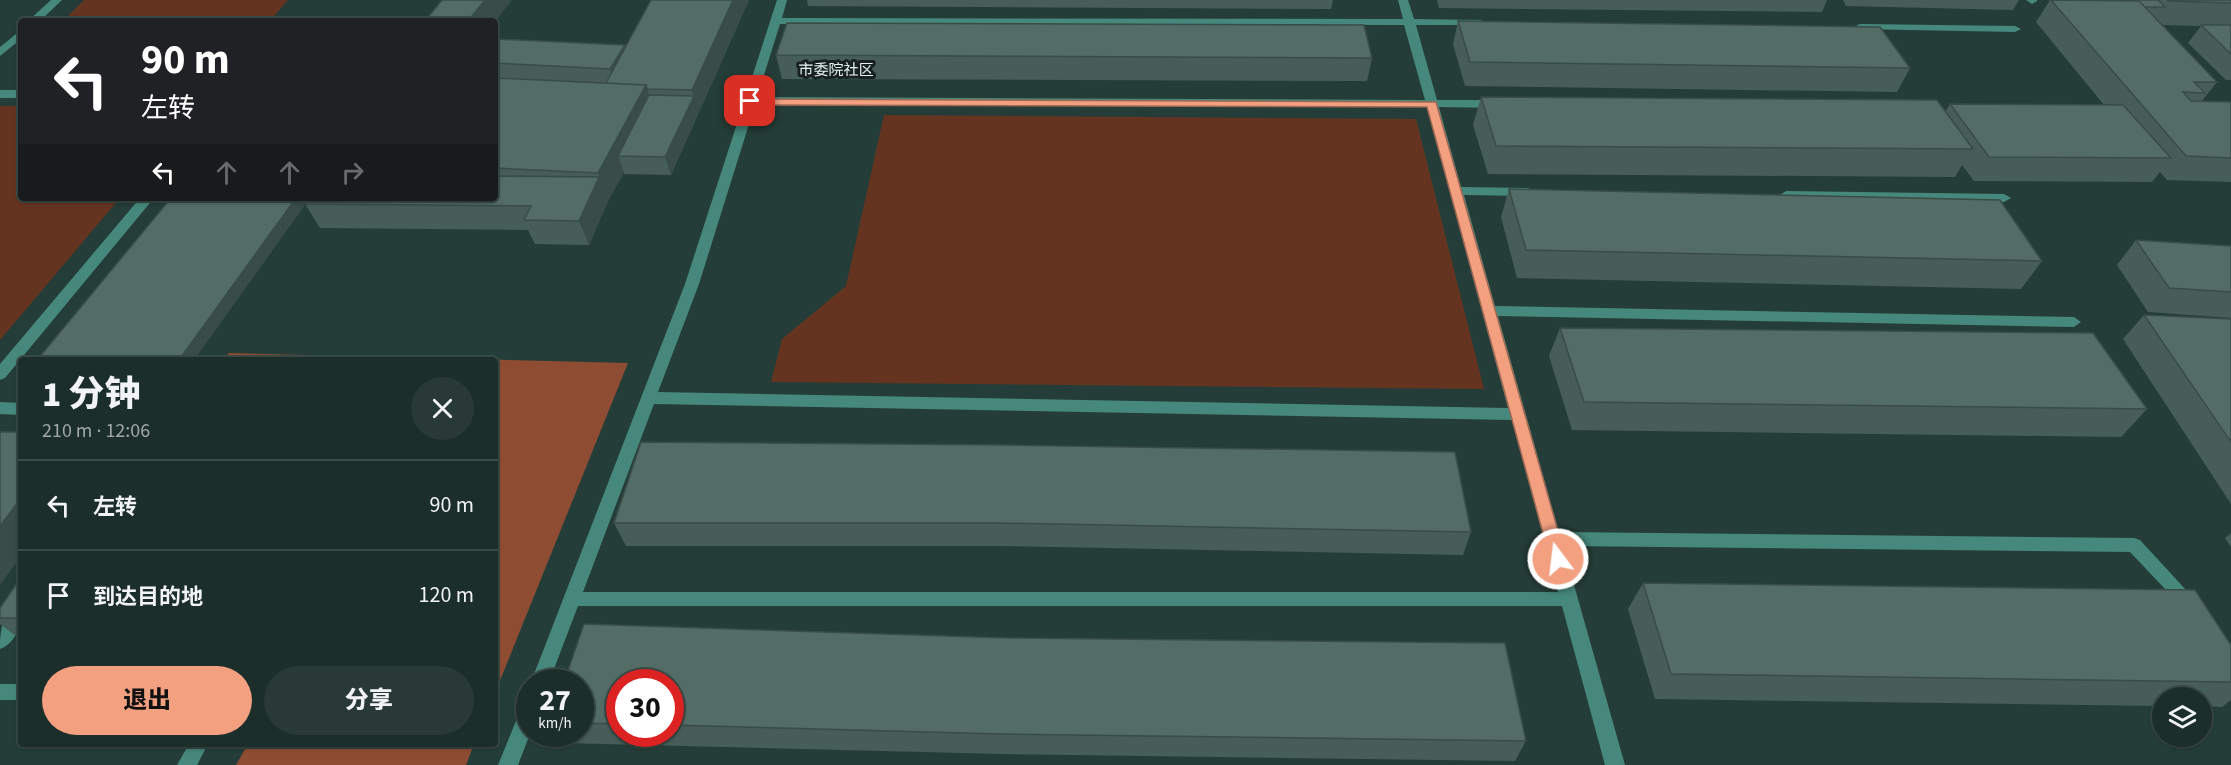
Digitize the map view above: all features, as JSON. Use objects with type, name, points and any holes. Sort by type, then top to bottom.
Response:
[{"type":"street","points":[[37,18],[57,0]]},
{"type":"street","points":[[545,669],[692,284],[782,0]]},
{"type":"street","points":[[1403,0],[1615,765]]},
{"type":"street","points":[[776,21],[1492,23]]},
{"type":"street","points":[[1849,27],[2015,29]]},
{"type":"street","points":[[0,53],[18,36]]},
{"type":"street","points":[[0,94],[18,94]]},
{"type":"street","points":[[750,101],[1515,104]]},
{"type":"street","points":[[1456,191],[1540,192]]},
{"type":"street","points":[[1778,195],[2004,198]]},
{"type":"street","points":[[0,374],[144,201]]},
{"type":"street","points":[[1489,311],[2074,322]]},
{"type":"street","points":[[648,398],[1518,414]]},
{"type":"street","points":[[0,408],[18,409]]},
{"type":"street","points":[[1552,539],[2134,544],[2205,620]]},
{"type":"street","points":[[572,598],[1569,598]]},
{"type":"street","points":[[0,641],[18,615]]},
{"type":"street","points":[[0,692],[18,692]]},
{"type":"street","points":[[508,765],[516,745]]},
{"type":"street","points":[[187,765],[196,747]]},
{"type":"shaded area","points":[[84,0],[288,0],[273,18],[66,18]]},
{"type":"shaded area","points":[[0,106],[18,106],[18,201],[117,201],[0,340]]},
{"type":"shaded area","points":[[884,115],[1416,119],[1484,389],[771,382],[782,339],[846,286]]},
{"type":"shaded area","points":[[229,353],[389,357],[226,357]]},
{"type":"shaded area","points":[[498,360],[628,363],[498,686]]},
{"type":"shaded area","points":[[246,747],[473,747],[466,765],[236,765]]},
{"type":"building","points":[[442,0],[485,0],[470,18],[427,18]]},
{"type":"building","points":[[651,0],[733,0],[692,90],[647,89],[646,85],[606,83]]},
{"type":"building","points":[[2051,0],[2139,1],[2217,82],[2194,82],[2205,93],[2183,92],[2191,101],[2231,102],[2231,158],[2186,156]]},
{"type":"building","points":[[2096,0],[2158,0],[2165,7],[2145,7],[2139,1]]},
{"type":"building","points":[[2167,0],[2231,0],[2231,3],[2169,1]]},
{"type":"building","points":[[1458,21],[1880,27],[1910,68],[1470,62]]},
{"type":"building","points":[[787,23],[1364,25],[1372,58],[776,55]]},
{"type":"building","points":[[2201,25],[2231,25],[2231,54]]},
{"type":"building","points":[[498,39],[625,45],[610,69],[498,63]]},
{"type":"building","points":[[498,78],[646,85],[598,173],[498,168]]},
{"type":"building","points":[[649,95],[694,96],[665,157],[618,156]]},
{"type":"building","points":[[1481,97],[1937,100],[1973,149],[1496,146]]},
{"type":"building","points":[[1950,104],[2123,105],[2171,158],[1989,157]]},
{"type":"building","points":[[498,176],[599,177],[579,221],[524,220],[531,206],[305,204],[307,201],[498,201]]},
{"type":"building","points":[[1509,189],[2000,200],[2042,261],[1526,250]]},
{"type":"building","points":[[169,201],[294,201],[181,357],[39,357]]},
{"type":"building","points":[[2136,240],[2231,246],[2231,292],[2169,288]]},
{"type":"building","points":[[2144,315],[2231,319],[2231,442]]},
{"type":"building","points":[[1560,328],[2093,333],[2147,409],[1584,402]]},
{"type":"building","points":[[0,432],[18,432],[18,502],[0,526]]},
{"type":"building","points":[[641,442],[1455,452],[1471,532],[998,523],[614,523]]},
{"type":"building","points":[[18,581],[18,618],[0,618],[0,608]]},
{"type":"building","points":[[1643,583],[2195,590],[2231,645],[2231,682],[1671,674]]},
{"type":"building","points":[[584,624],[1008,638],[1505,643],[1526,741],[1000,734],[684,725],[684,669],[606,669],[606,724],[594,723],[594,669],[568,669]]},
{"type":"district","name":"市委院社区","points":[[836,70]]},
{"type":"route","points":[[750,101],[1432,104],[1558,559]]}]
